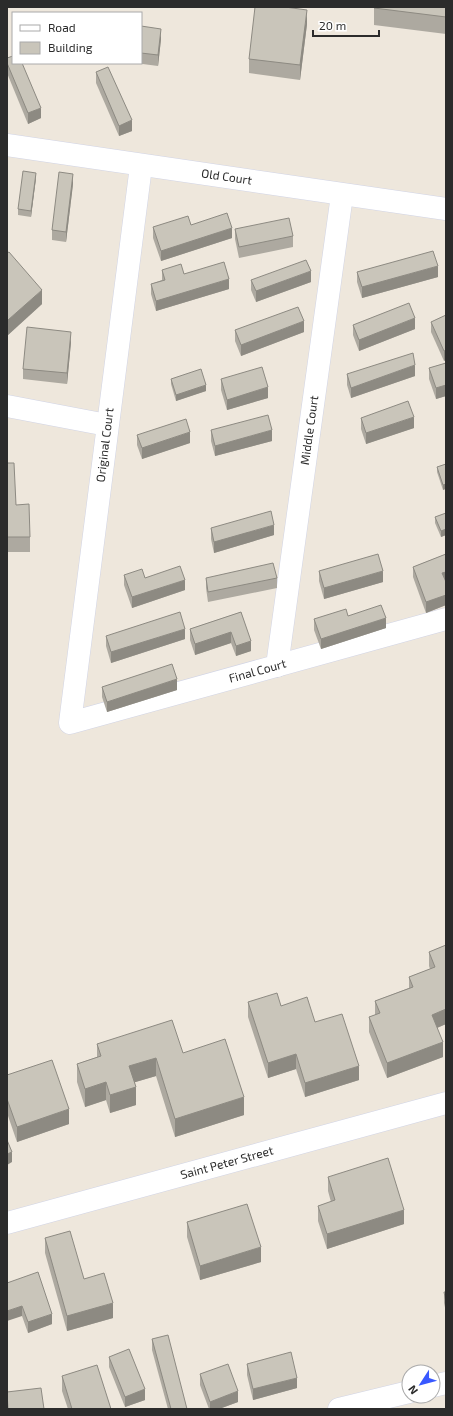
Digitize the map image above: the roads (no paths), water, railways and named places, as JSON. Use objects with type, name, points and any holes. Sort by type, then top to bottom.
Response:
[{"type":"street","name":"Old Court","points":[[7,145],[342,195],[446,208]]},
{"type":"street","name":"Original Court","points":[[70,724],[141,166]]},
{"type":"street","name":"Middle Court","points":[[277,666],[342,195]]},
{"type":"street","points":[[7,406],[107,425]]},
{"type":"street","name":"Final Court","points":[[70,724],[446,619]]},
{"type":"street","name":"Saint Peter Street","points":[[7,1223],[446,1103]]},
{"type":"street","points":[[339,1409],[401,1394]]}]
